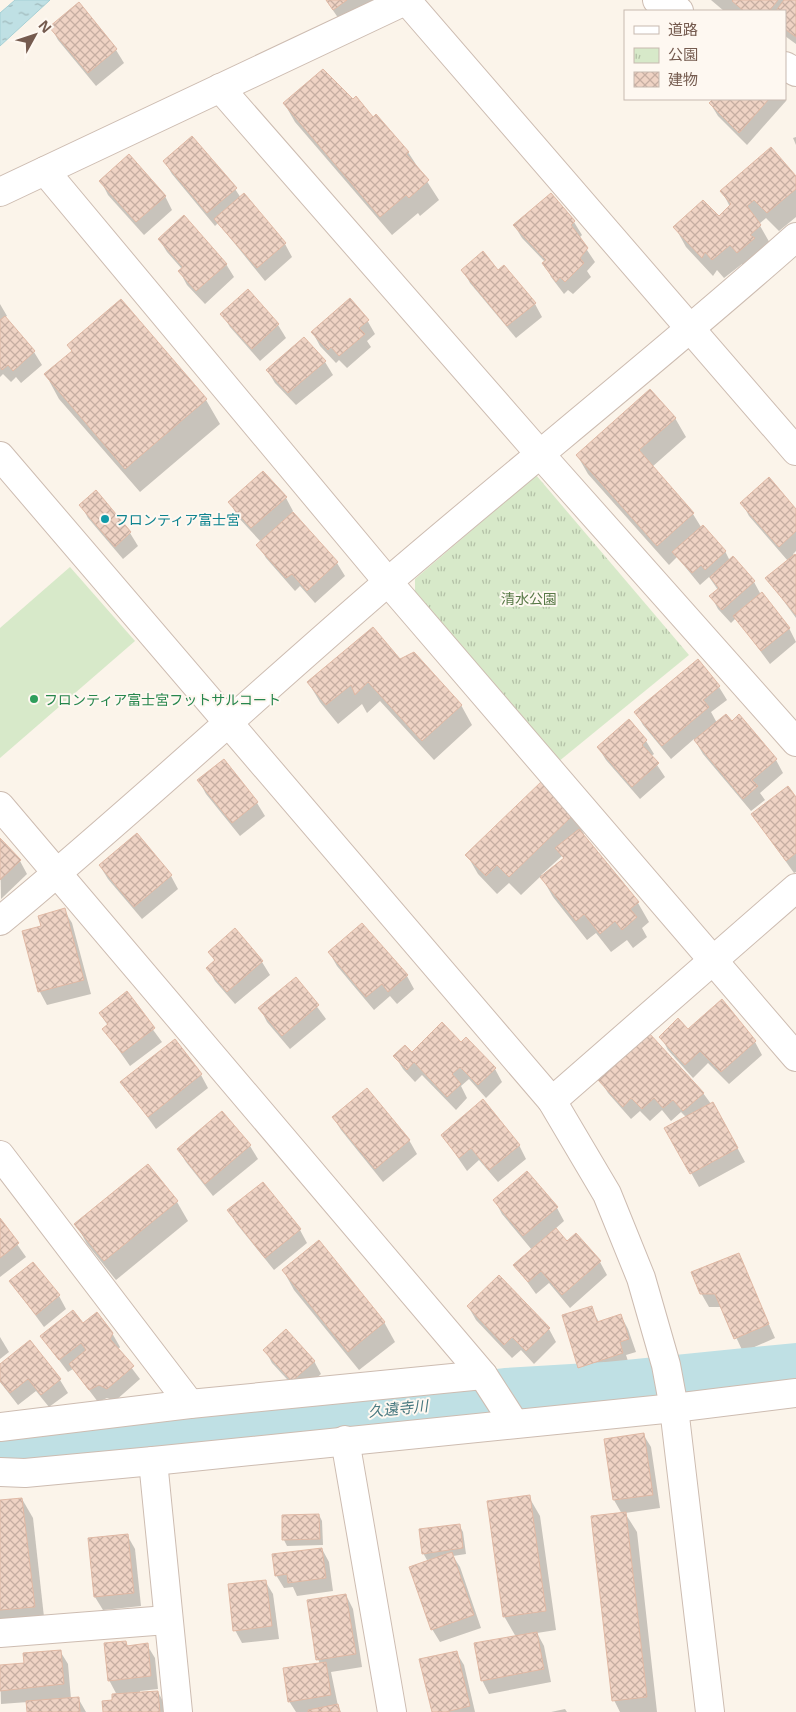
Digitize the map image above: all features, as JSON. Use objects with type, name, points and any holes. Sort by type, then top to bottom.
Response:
[{"type":"street","points":[[0,192],[407,0],[796,451]]},
{"type":"street","points":[[657,0],[677,10]]},
{"type":"street","points":[[220,88],[539,454],[796,742]]},
{"type":"street","points":[[45,171],[388,582],[712,961],[796,1056]]},
{"type":"street","points":[[0,921],[58,873],[388,582],[691,329],[796,237]]},
{"type":"street","points":[[0,456],[552,1101],[607,1194],[641,1278],[666,1365],[673,1403],[710,1712]]},
{"type":"street","points":[[0,806],[485,1379],[509,1416]]},
{"type":"street","points":[[552,1101],[796,888]]},
{"type":"street","points":[[0,1155],[190,1404]]},
{"type":"street","points":[[0,1427],[190,1404],[485,1379]]},
{"type":"street","points":[[0,1472],[25,1473],[345,1440],[509,1416],[796,1393]]},
{"type":"street","points":[[345,1440],[392,1712]]},
{"type":"street","points":[[153,1461],[167,1620],[178,1712]]},
{"type":"street","points":[[0,1633],[167,1620]]},
{"type":"green space","name":"清水公園","points":[[536,475],[689,655],[558,762],[415,595],[415,579]]},
{"type":"green space","name":"フロンティア富士宮フットサルコート","points":[[70,567],[135,641],[0,758],[0,628]]},
{"type":"water","points":[[15,0],[50,0],[0,46],[0,13]]},
{"type":"building","points":[[326,0],[347,0],[333,10]]},
{"type":"building","points":[[778,0],[770,10],[743,10],[732,1]]},
{"type":"building","points":[[784,0],[796,0],[796,37],[786,30],[786,10],[777,10]]},
{"type":"building","points":[[79,2],[117,49],[88,73],[49,27]]},
{"type":"building","points":[[323,69],[353,99],[356,96],[373,117],[376,114],[409,152],[406,154],[429,180],[409,198],[406,195],[380,217],[283,103]]},
{"type":"building","points":[[712,100],[768,100],[739,133],[709,103]]},
{"type":"building","points":[[192,136],[237,188],[207,213],[163,161]]},
{"type":"building","points":[[771,147],[796,176],[796,189],[767,213],[754,200],[747,206],[761,225],[750,235],[755,238],[737,253],[730,245],[712,260],[705,252],[702,258],[673,227],[703,200],[719,216],[731,204],[720,191]]},
{"type":"building","points":[[129,154],[166,196],[136,222],[99,181]]},
{"type":"building","points":[[244,193],[286,243],[257,268],[214,219]]},
{"type":"building","points":[[551,193],[575,221],[571,225],[588,248],[580,258],[584,263],[565,282],[560,277],[556,282],[542,263],[546,260],[513,225]]},
{"type":"building","points":[[184,215],[227,264],[196,291],[178,271],[183,267],[158,239]]},
{"type":"building","points":[[483,251],[498,270],[504,265],[536,303],[507,326],[461,270]]},
{"type":"building","points":[[248,289],[279,324],[252,349],[220,314]]},
{"type":"building","points":[[350,298],[369,320],[359,328],[365,334],[339,356],[331,347],[328,350],[311,332]]},
{"type":"building","points":[[121,299],[207,399],[125,469],[44,374],[72,351],[67,345]]},
{"type":"building","points":[[5,316],[35,351],[13,371],[8,365],[2,370],[0,367],[0,320]]},
{"type":"building","points":[[304,337],[326,361],[288,393],[266,370]]},
{"type":"building","points":[[650,389],[676,418],[639,450],[694,513],[657,546],[576,455]]},
{"type":"building","points":[[263,471],[287,497],[251,528],[228,502]]},
{"type":"building","points":[[769,477],[796,509],[796,531],[779,547],[740,503]]},
{"type":"building","name":"フロンティア富士宮","points":[[96,490],[131,532],[115,547],[79,505]]},
{"type":"building","points":[[293,512],[338,562],[307,591],[292,574],[286,578],[256,545]]},
{"type":"building","points":[[703,525],[726,551],[705,570],[701,565],[692,573],[672,552]]},
{"type":"building","points":[[796,555],[796,615],[765,578]]},
{"type":"building","points":[[733,556],[755,581],[722,610],[709,596],[719,588],[710,577]]},
{"type":"building","points":[[762,592],[790,628],[761,651],[733,616]]},
{"type":"building","points":[[373,627],[400,659],[414,652],[462,705],[422,741],[368,682],[355,695],[351,685],[326,705],[307,682]]},
{"type":"building","points":[[698,659],[720,686],[703,700],[709,707],[662,746],[634,712]]},
{"type":"building","points":[[726,714],[732,721],[739,714],[777,759],[752,780],[758,786],[743,799],[694,740]]},
{"type":"building","points":[[629,719],[647,740],[642,745],[659,763],[632,787],[597,747]]},
{"type":"building","points":[[224,759],[258,802],[232,823],[197,780]]},
{"type":"building","points":[[542,781],[574,814],[509,877],[497,865],[486,876],[465,855]]},
{"type":"building","points":[[788,786],[796,797],[796,853],[786,861],[751,814]]},
{"type":"building","points":[[579,829],[639,902],[630,909],[637,917],[622,930],[615,921],[600,934],[584,914],[576,921],[540,877],[564,858],[555,848]]},
{"type":"building","points":[[137,833],[172,875],[134,907],[99,865]]},
{"type":"building","points":[[0,838],[21,860],[0,880]]},
{"type":"building","points":[[65,908],[84,980],[38,992],[22,931],[41,926],[38,916]]},
{"type":"building","points":[[362,923],[408,975],[388,992],[382,984],[366,997],[328,952]]},
{"type":"building","points":[[235,928],[263,961],[227,992],[206,968],[215,960],[208,952]]},
{"type":"building","points":[[296,977],[319,1005],[282,1036],[258,1008]]},
{"type":"building","points":[[127,991],[155,1028],[122,1053],[102,1029],[108,1024],[99,1013]]},
{"type":"building","points":[[722,999],[756,1041],[721,1072],[700,1051],[685,1065],[659,1037],[678,1018],[688,1029]]},
{"type":"building","points":[[442,1022],[461,1042],[466,1037],[496,1068],[478,1085],[460,1067],[452,1074],[461,1084],[447,1097],[414,1062],[407,1070],[393,1056],[405,1045],[412,1052]]},
{"type":"building","points":[[649,1033],[704,1093],[683,1111],[673,1100],[663,1108],[654,1098],[642,1109],[631,1098],[623,1107],[598,1080]]},
{"type":"building","points":[[175,1039],[202,1074],[148,1117],[120,1082]]},
{"type":"building","points":[[367,1088],[410,1140],[375,1169],[332,1117]]},
{"type":"building","points":[[483,1099],[520,1145],[489,1170],[471,1148],[459,1158],[441,1135]]},
{"type":"building","points":[[713,1102],[738,1148],[690,1174],[664,1128]]},
{"type":"building","points":[[222,1111],[251,1145],[205,1184],[177,1149]]},
{"type":"building","points":[[148,1164],[178,1201],[104,1261],[74,1224]]},
{"type":"building","points":[[527,1171],[558,1207],[523,1236],[493,1200]]},
{"type":"building","points":[[263,1182],[301,1229],[265,1258],[227,1210]]},
{"type":"building","points":[[0,1218],[19,1243],[0,1258]]},
{"type":"building","points":[[556,1228],[567,1241],[576,1233],[601,1261],[562,1295],[541,1271],[528,1282],[513,1265]]},
{"type":"building","points":[[319,1240],[385,1322],[348,1352],[282,1270]]},
{"type":"building","points":[[739,1253],[769,1324],[734,1339],[715,1294],[700,1294],[691,1272]]},
{"type":"building","points":[[33,1262],[60,1295],[36,1315],[9,1281]]},
{"type":"building","points":[[499,1275],[550,1328],[526,1351],[512,1337],[504,1345],[467,1306]]},
{"type":"building","points":[[592,1306],[597,1322],[621,1314],[629,1339],[620,1342],[623,1353],[578,1368],[562,1315]]},
{"type":"building","points":[[73,1310],[83,1323],[97,1312],[113,1333],[110,1339],[134,1366],[107,1389],[99,1385],[89,1390],[69,1364],[86,1350],[81,1343],[59,1360],[40,1336]]},
{"type":"building","points":[[286,1329],[315,1361],[292,1381],[263,1350]]},
{"type":"building","points":[[30,1340],[61,1379],[41,1395],[28,1379],[10,1393],[0,1381],[0,1364]]},
{"type":"building","points":[[644,1433],[653,1495],[613,1500],[604,1439]]},
{"type":"building","points":[[530,1495],[546,1611],[503,1617],[487,1501]]},
{"type":"building","points":[[22,1498],[35,1607],[0,1610],[0,1500]]},
{"type":"building","points":[[626,1512],[647,1697],[612,1701],[591,1516]]},
{"type":"building","points":[[319,1514],[320,1539],[282,1540],[282,1515]]},
{"type":"building","points":[[460,1524],[463,1548],[422,1554],[419,1529]]},
{"type":"building","points":[[128,1534],[134,1593],[94,1597],[88,1538]]},
{"type":"building","points":[[322,1548],[326,1578],[288,1583],[287,1574],[275,1576],[272,1554]]},
{"type":"building","points":[[452,1552],[474,1615],[431,1630],[409,1567]]},
{"type":"building","points":[[266,1580],[272,1626],[233,1631],[228,1584]]},
{"type":"building","points":[[346,1594],[356,1654],[316,1660],[307,1600]]},
{"type":"building","points":[[537,1632],[544,1669],[481,1681],[474,1643]]},
{"type":"building","points":[[126,1641],[127,1646],[148,1643],[151,1676],[108,1681],[104,1643]]},
{"type":"building","points":[[61,1650],[64,1684],[0,1691],[0,1665],[24,1663],[23,1653]]},
{"type":"building","points":[[457,1651],[470,1706],[446,1712],[432,1712],[419,1659]]},
{"type":"building","points":[[326,1662],[331,1695],[288,1702],[283,1668]]},
{"type":"building","points":[[158,1691],[160,1712],[103,1712],[102,1701],[112,1700],[112,1694]]},
{"type":"building","points":[[79,1697],[80,1712],[27,1712],[26,1701]]},
{"type":"building","points":[[338,1704],[340,1712],[308,1712],[308,1710]]},
{"type":"waterway","name":"久遠寺川","points":[[0,1448],[84,1444],[506,1396],[606,1390],[796,1371]]},
{"type":"place","name":"フロンティア富士宮","points":[[105,519]]},
{"type":"place","name":"フロンティア富士宮フットサルコート","points":[[34,699]]}]
